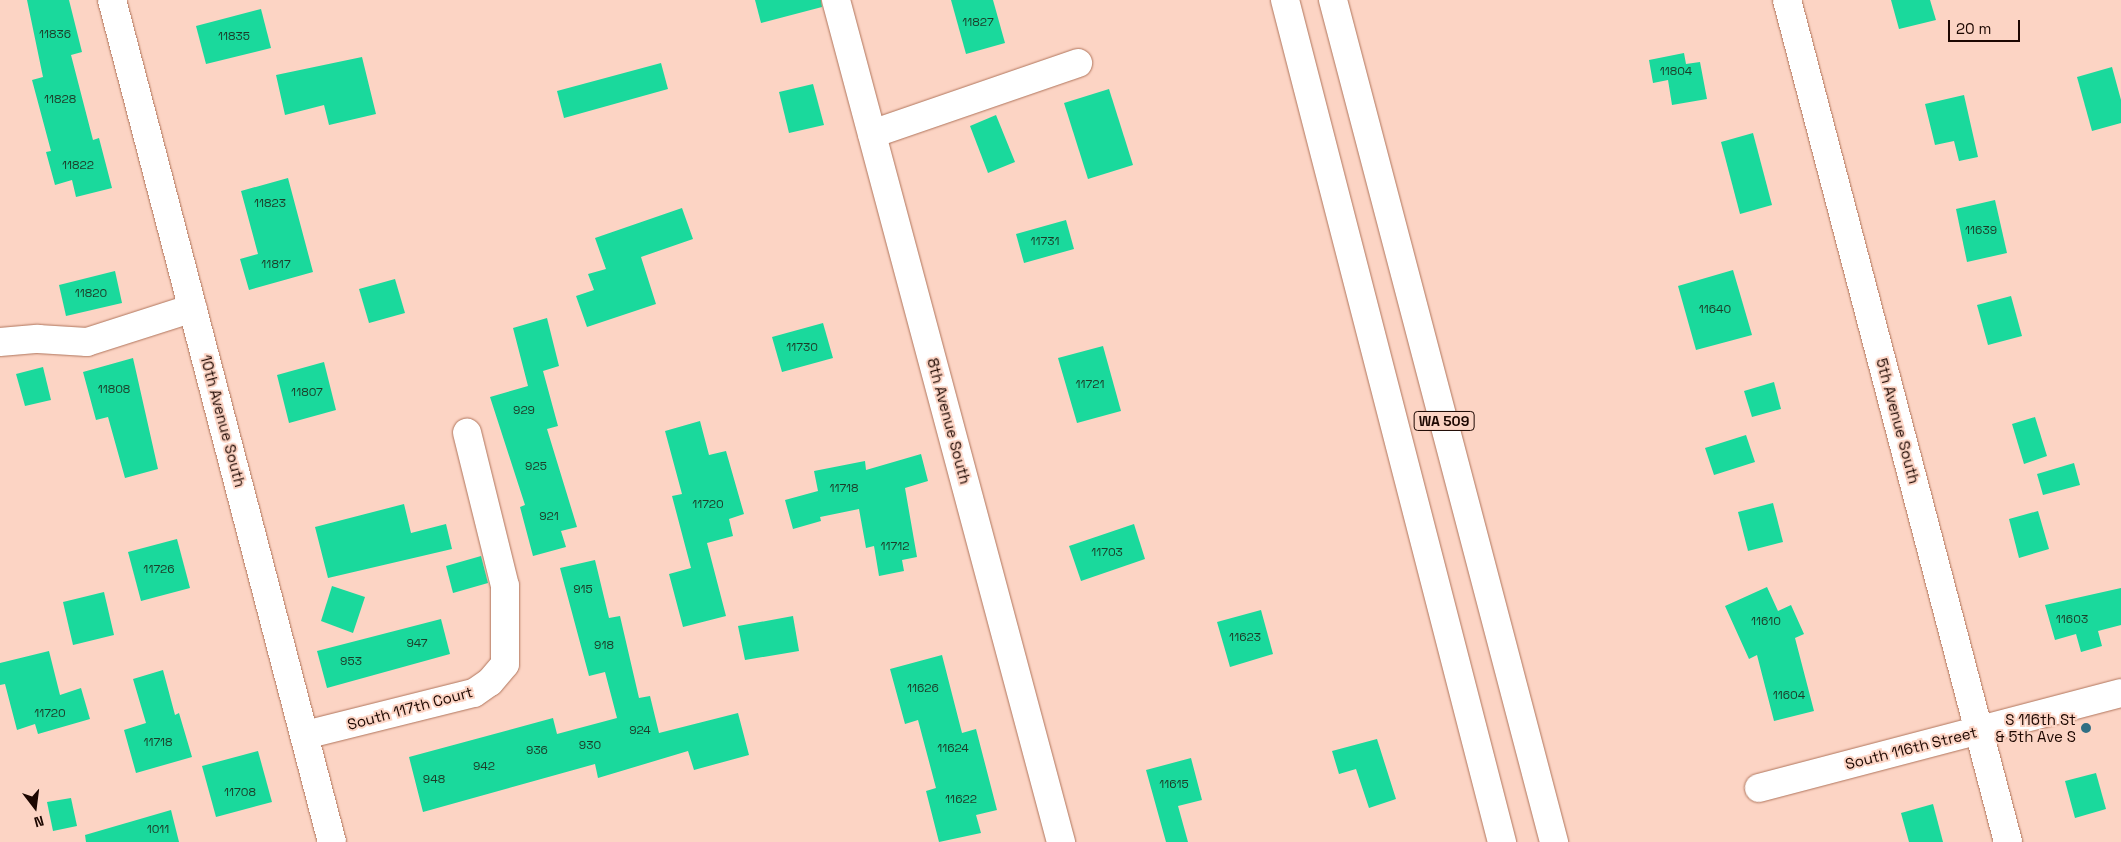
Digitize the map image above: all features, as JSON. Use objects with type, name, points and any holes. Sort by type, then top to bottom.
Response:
[{"type":"main road","name":"10th Avenue South","points":[[112,0],[332,842]]},
{"type":"main road","name":"8th Avenue South","points":[[836,0],[1061,842]]},
{"type":"main road","name":"WA 509","points":[[1285,0],[1502,842]]},
{"type":"main road","name":"WA 509","points":[[1333,0],[1554,842]]},
{"type":"main road","name":"5th Avenue South","points":[[1787,0],[2008,842]]},
{"type":"main road","points":[[872,134],[1078,63]]},
{"type":"main road","points":[[0,342],[38,339],[87,342],[193,308]]},
{"type":"main road","name":"South 117th Court","points":[[305,735],[474,693],[490,682],[505,664],[505,586],[468,433]]},
{"type":"main road","name":"South 116th Street","points":[[1759,788],[2121,693]]},
{"type":"building","points":[[27,0],[69,0],[82,52],[71,55],[93,140],[99,138],[112,188],[76,197],[72,180],[55,185],[46,152],[51,151],[32,80],[43,77]]},
{"type":"building","points":[[755,0],[821,0],[822,7],[761,23]]},
{"type":"building","points":[[951,0],[993,0],[1005,43],[966,54]]},
{"type":"building","points":[[1891,0],[1930,0],[1936,20],[1899,29]]},
{"type":"building","points":[[261,9],[271,48],[206,64],[196,26]]},
{"type":"building","points":[[1684,53],[1686,64],[1700,62],[1707,99],[1672,105],[1668,80],[1653,83],[1649,60]]},
{"type":"building","points":[[362,57],[376,114],[329,125],[324,105],[285,115],[276,75]]},
{"type":"building","points":[[661,63],[668,89],[564,118],[557,91]]},
{"type":"building","points":[[2112,67],[2121,100],[2121,123],[2092,131],[2077,77]]},
{"type":"building","points":[[813,84],[824,125],[789,133],[779,92]]},
{"type":"building","points":[[1109,89],[1133,165],[1088,179],[1064,103]]},
{"type":"building","points":[[1964,95],[1978,157],[1959,161],[1954,141],[1935,145],[1925,104]]},
{"type":"building","points":[[996,115],[1015,162],[988,173],[970,126]]},
{"type":"building","points":[[1753,133],[1772,205],[1740,214],[1721,142]]},
{"type":"building","points":[[288,178],[313,272],[249,290],[240,259],[258,254],[241,191]]},
{"type":"building","points":[[1995,200],[2007,253],[1967,262],[1956,209]]},
{"type":"building","points":[[682,208],[693,239],[641,257],[656,304],[587,327],[576,296],[594,290],[588,274],[606,269],[595,238]]},
{"type":"building","points":[[1066,220],[1074,249],[1024,263],[1016,234]]},
{"type":"building","points":[[1733,270],[1752,335],[1696,350],[1678,286]]},
{"type":"building","points":[[115,271],[122,303],[66,316],[59,285]]},
{"type":"building","points":[[395,279],[405,313],[369,323],[359,289]]},
{"type":"building","points":[[2011,296],[2022,336],[1988,345],[1977,305]]},
{"type":"building","points":[[547,318],[559,366],[543,371],[558,426],[547,429],[577,527],[561,531],[566,547],[533,556],[520,507],[525,505],[490,397],[528,386],[513,328]]},
{"type":"building","points":[[823,323],[833,358],[782,372],[772,337]]},
{"type":"building","points":[[1103,346],[1121,411],[1077,423],[1058,358]]},
{"type":"building","points":[[133,358],[158,469],[125,478],[108,417],[96,420],[83,372]]},
{"type":"building","points":[[324,362],[336,410],[289,423],[277,375]]},
{"type":"building","points":[[43,367],[51,400],[25,406],[16,374]]},
{"type":"building","points":[[1774,382],[1781,409],[1752,417],[1744,391]]},
{"type":"building","points":[[2035,417],[2047,456],[2024,464],[2012,424]]},
{"type":"building","points":[[700,421],[709,455],[726,451],[744,514],[729,519],[733,536],[707,543],[726,616],[683,627],[669,574],[691,568],[672,496],[682,494],[665,431]]},
{"type":"building","points":[[1746,435],[1755,462],[1714,475],[1705,448]]},
{"type":"building","points":[[921,454],[928,481],[905,488],[917,557],[902,560],[904,571],[879,576],[874,546],[866,548],[859,509],[820,517],[821,521],[793,529],[785,500],[818,491],[814,471],[865,461],[866,470]]},
{"type":"building","points":[[2074,463],[2080,485],[2043,495],[2037,474]]},
{"type":"building","points":[[1773,503],[1783,542],[1748,551],[1738,512]]},
{"type":"building","points":[[404,504],[411,533],[446,524],[452,549],[328,578],[315,527]]},
{"type":"building","points":[[2038,511],[2049,549],[2019,558],[2009,519]]},
{"type":"building","points":[[1134,524],[1145,559],[1081,581],[1069,546]]},
{"type":"building","points":[[177,539],[190,588],[141,601],[128,552]]},
{"type":"building","points":[[481,556],[488,583],[453,593],[446,566]]},
{"type":"building","points":[[595,560],[609,618],[620,616],[639,698],[650,696],[659,733],[738,713],[749,755],[694,770],[688,751],[598,778],[595,764],[423,812],[409,757],[553,718],[557,734],[617,718],[605,672],[589,676],[560,568]]},
{"type":"building","points":[[332,586],[365,597],[353,633],[321,621]]},
{"type":"building","points":[[1767,587],[1778,611],[1791,605],[1804,634],[1795,638],[1814,711],[1774,721],[1757,655],[1749,659],[1725,606]]},
{"type":"building","points":[[2121,588],[2121,625],[2098,631],[2102,646],[2081,652],[2076,634],[2055,640],[2045,605]]},
{"type":"building","points":[[104,592],[114,635],[73,645],[63,602]]},
{"type":"building","points":[[1261,610],[1273,654],[1230,667],[1217,622]]},
{"type":"building","points":[[793,616],[799,651],[745,660],[738,626]]},
{"type":"building","points":[[441,619],[450,654],[327,688],[317,651]]},
{"type":"building","points":[[49,651],[60,695],[81,688],[90,719],[38,734],[35,724],[17,730],[5,684],[0,685],[0,663]]},
{"type":"building","points":[[942,655],[962,733],[976,729],[997,810],[976,815],[981,833],[939,842],[926,791],[936,788],[918,720],[905,724],[890,669]]},
{"type":"building","points":[[163,670],[175,715],[179,713],[192,757],[136,773],[124,730],[146,723],[133,679]]},
{"type":"building","points":[[1377,739],[1396,799],[1369,808],[1356,769],[1339,774],[1332,751]]},
{"type":"building","points":[[258,751],[272,802],[216,817],[202,766]]},
{"type":"building","points":[[1191,758],[1202,800],[1178,806],[1188,842],[1166,842],[1146,770]]},
{"type":"building","points":[[2096,773],[2106,809],[2075,818],[2065,781]]},
{"type":"building","points":[[71,798],[77,826],[53,831],[47,802]]},
{"type":"building","points":[[1933,804],[1943,842],[1909,842],[1901,813]]},
{"type":"building","points":[[171,810],[179,842],[86,842],[85,835]]},
{"type":"place","name":"S 116th St & 5th Ave S","points":[[2086,728]]}]
